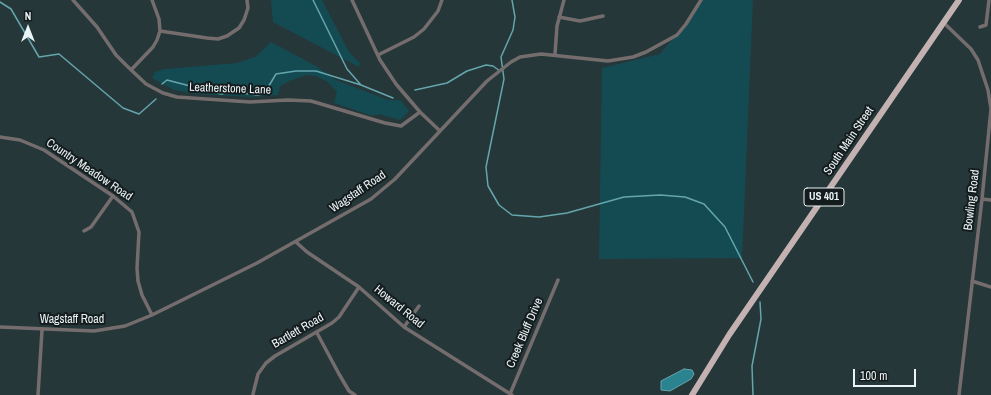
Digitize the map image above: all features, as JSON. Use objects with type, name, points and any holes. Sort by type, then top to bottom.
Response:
[{"type":"highway","name":"South Main Street","points":[[692,395],[729,335],[959,0]]},
{"type":"street","name":"Leatherstone Lane","points":[[73,0],[98,27],[116,55],[131,70],[156,90],[177,97],[250,102],[288,100],[311,101],[385,123],[401,126],[420,112]]},
{"type":"street","points":[[131,70],[153,47],[160,31],[159,19],[152,0]]},
{"type":"street","points":[[160,31],[218,39],[227,36],[239,28],[244,20],[248,8],[248,0]]},
{"type":"street","points":[[352,0],[378,55],[396,84],[420,112],[440,131]]},
{"type":"street","points":[[378,55],[414,37],[424,29],[438,11],[442,0]]},
{"type":"street","points":[[555,54],[559,17],[564,0]]},
{"type":"street","name":"Wagstaff Road","points":[[0,327],[42,330],[106,330],[125,326],[152,315],[296,242],[375,196],[395,180],[487,81],[503,67],[520,57],[555,54],[608,62],[646,52],[677,35],[686,24],[701,0]]},
{"type":"street","points":[[986,24],[989,0]]},
{"type":"street","points":[[559,17],[580,21],[603,16]]},
{"type":"street","name":"Bowling Road","points":[[944,23],[971,49],[978,60],[988,90],[991,123],[959,395]]},
{"type":"street","points":[[980,27],[986,24],[991,25]]},
{"type":"street","name":"Country Meadow Road","points":[[0,137],[20,140],[36,145],[113,196],[132,212],[139,227],[137,275],[139,289],[152,315]]},
{"type":"street","points":[[84,231],[91,227],[113,196]]},
{"type":"street","points":[[982,199],[991,200]]},
{"type":"street","name":"Howard Road","points":[[296,242],[307,252],[359,288],[404,327],[511,394]]},
{"type":"street","name":"Creek Bluff Drive","points":[[511,394],[558,280]]},
{"type":"street","points":[[972,281],[991,287]]},
{"type":"street","name":"Bartlett Road","points":[[253,394],[258,374],[266,363],[275,356],[317,333],[338,317],[359,288]]},
{"type":"street","points":[[404,327],[419,306]]},
{"type":"street","points":[[38,395],[42,330]]},
{"type":"street","points":[[317,333],[349,391],[355,395]]},
{"type":"shaded area","points":[[271,0],[322,0],[349,52],[360,63],[359,67],[273,22]]},
{"type":"shaded area","points":[[703,0],[753,0],[742,258],[599,259],[602,68],[660,54]]},
{"type":"shaded area","points":[[271,42],[316,66],[336,80],[388,100],[400,100],[409,111],[400,120],[379,114],[373,116],[334,103],[337,92],[328,82],[316,76],[306,75],[289,81],[280,86],[278,95],[252,97],[197,94],[174,90],[152,78],[155,72],[165,69],[237,63],[255,57]]},
{"type":"shaded area","points":[[684,369],[692,370],[694,374],[691,379],[670,391],[661,390],[661,381]]},
{"type":"waterway","points":[[313,0],[347,69],[361,85]]},
{"type":"waterway","points":[[512,0],[515,17],[513,30],[501,57],[504,79],[486,167],[488,186],[499,205],[512,215],[539,217],[567,213],[624,197],[660,195],[685,197],[704,204],[725,227],[753,282]]},
{"type":"waterway","points":[[0,2],[11,9],[39,57],[59,54],[123,108],[139,114],[156,99]]},
{"type":"waterway","points":[[415,90],[447,83],[467,71],[486,65],[493,66],[500,71]]},
{"type":"waterway","points":[[162,84],[167,80],[221,94],[234,92],[257,95],[264,94],[276,74],[296,71],[316,71],[361,85],[393,98]]},
{"type":"waterway","points":[[753,395],[752,366],[761,319],[760,302]]}]
